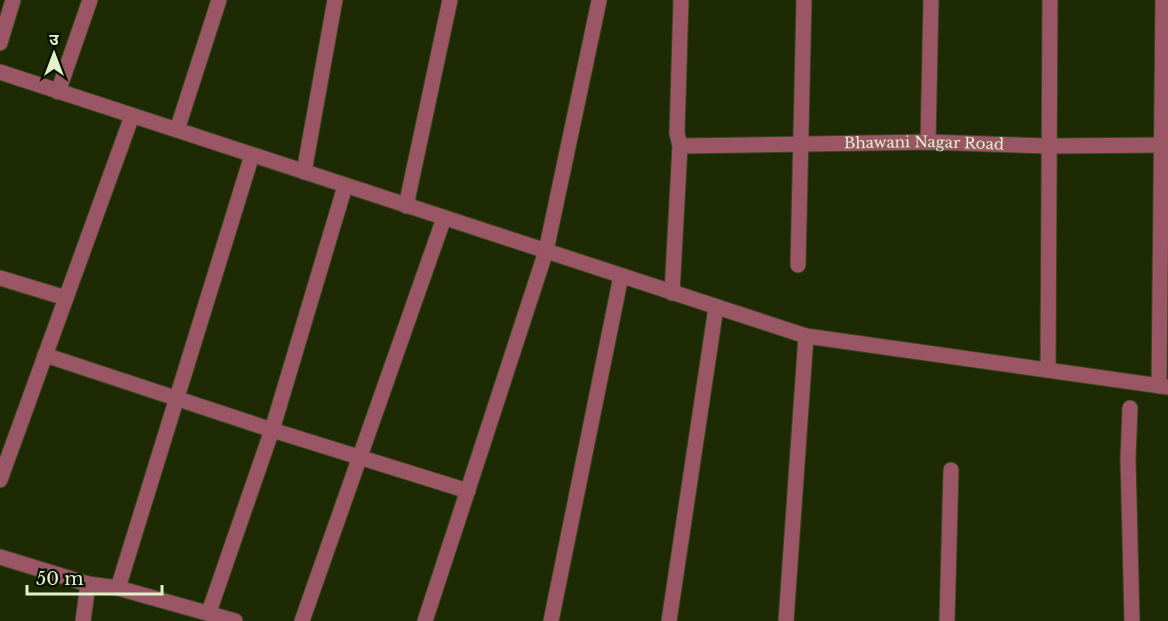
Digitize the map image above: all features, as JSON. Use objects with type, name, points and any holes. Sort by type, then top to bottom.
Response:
[{"type":"street","points":[[0,42],[13,0]]},
{"type":"street","points":[[57,92],[90,0]]},
{"type":"street","points":[[177,130],[219,0]]},
{"type":"street","points":[[304,172],[335,0]]},
{"type":"street","points":[[406,206],[450,0]]},
{"type":"street","points":[[672,293],[680,146],[677,134],[681,0]]},
{"type":"street","points":[[798,265],[804,0]]},
{"type":"street","points":[[928,142],[931,0]]},
{"type":"street","points":[[1048,370],[1050,0]]},
{"type":"street","points":[[0,72],[806,336],[1163,386],[1166,145],[1163,0]]},
{"type":"street","points":[[425,621],[546,251],[599,1]]},
{"type":"street","points":[[0,480],[132,116]]},
{"type":"street","name":"Bhawani Nagar Road","points":[[680,146],[928,142],[1049,146],[1166,145]]},
{"type":"street","points":[[118,588],[252,155]]},
{"type":"street","points":[[209,612],[273,430],[345,186]]},
{"type":"street","points":[[302,621],[444,218]]},
{"type":"street","points":[[551,621],[621,276]]},
{"type":"street","points":[[0,278],[66,298]]},
{"type":"street","points":[[669,621],[716,307]]},
{"type":"street","points":[[786,621],[806,336]]},
{"type":"street","points":[[45,355],[468,491]]},
{"type":"street","points":[[1130,408],[1128,459],[1132,621]]},
{"type":"street","points":[[947,621],[951,470]]},
{"type":"street","points":[[0,557],[88,584],[118,588],[235,621]]},
{"type":"street","points":[[83,621],[88,584]]}]
